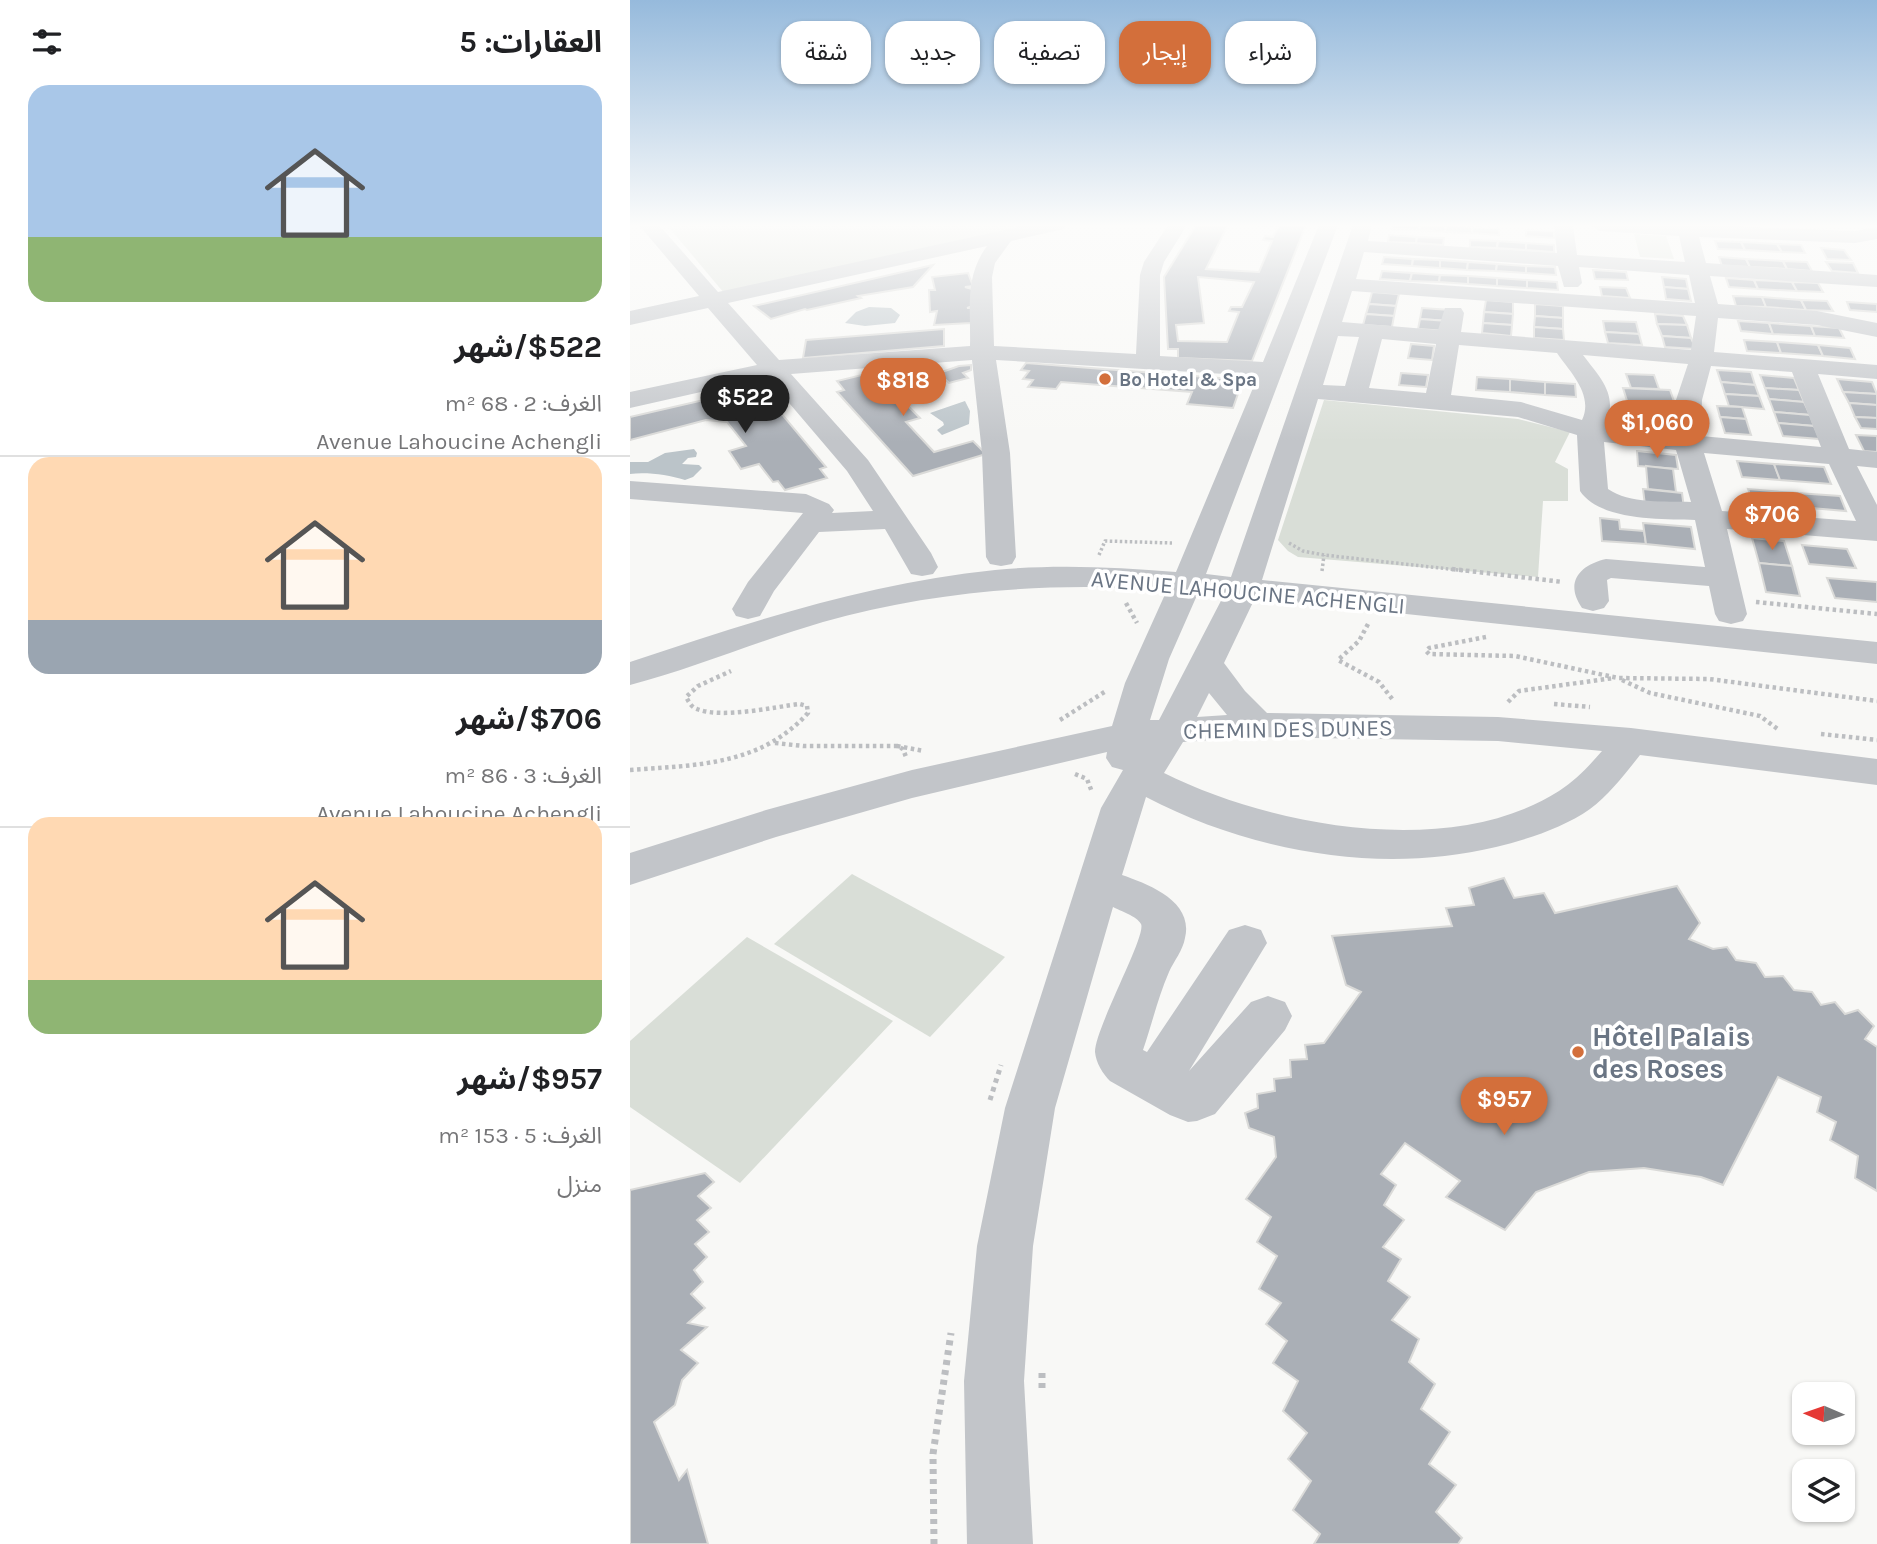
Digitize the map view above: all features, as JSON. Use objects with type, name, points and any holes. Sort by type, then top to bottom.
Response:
[{"type":"street","points":[[713,297],[858,466],[916,553],[922,567]]},
{"type":"street","points":[[630,318],[729,297]]},
{"type":"street","points":[[982,297],[982,352],[989,385],[995,440],[1001,557]]},
{"type":"street","points":[[1147,363],[1149,297]]},
{"type":"street","points":[[1301,297],[1196,560],[1137,697],[1141,759],[1162,791],[1213,813],[1294,835],[1345,842],[1449,842],[1532,822],[1564,807],[1597,784],[1632,741]]},
{"type":"street","points":[[1000,1544],[994,1381],[1005,1245],[1030,1108],[1121,808],[1141,759],[1206,664],[1247,578],[1339,297]]},
{"type":"street","points":[[1437,400],[1456,297]]},
{"type":"street","points":[[1530,297],[1817,318],[1869,328],[1877,357]]},
{"type":"street","points":[[1642,297],[1643,305]]},
{"type":"street","points":[[1705,297],[1708,309],[1702,357],[1689,400],[1688,444],[1709,515],[1731,614]]},
{"type":"street","points":[[1573,300],[1573,354],[1591,383],[1598,401],[1599,411],[1590,430],[1594,491],[1597,498],[1604,502],[1632,506],[1876,532]]},
{"type":"street","points":[[1328,328],[1449,338],[1573,354],[1637,367]]},
{"type":"street","points":[[1355,394],[1372,332]]},
{"type":"street","points":[[630,400],[775,368],[982,352],[1273,370]]},
{"type":"street","points":[[1511,366],[1573,354],[1702,357],[1877,372]]},
{"type":"street","points":[[1443,364],[1470,365]]},
{"type":"street","points":[[1802,366],[1839,457],[1876,532]]},
{"type":"street","points":[[1308,391],[1437,400],[1521,411],[1590,430],[1688,444],[1877,460]]},
{"type":"street","points":[[630,490],[806,503],[816,506],[819,510],[810,524],[758,589],[748,609]]},
{"type":"street","points":[[810,524],[849,520],[893,520]]},
{"type":"street","name":"AVENUE LAHOUCINE ACHENGLI","points":[[630,647],[748,609],[855,580],[922,567],[1001,557],[1095,567]]},
{"type":"street","name":"AVENUE LAHOUCINE ACHENGLI","points":[[630,674],[840,608],[923,589],[1095,567],[1196,560],[1247,578],[1877,653]]},
{"type":"street","name":"AVENUE LAHOUCINE ACHENGLI","points":[[1247,578],[1323,564],[1593,601],[1877,630]]},
{"type":"street","points":[[1593,601],[1591,576],[1605,568],[1723,578]]},
{"type":"street","points":[[630,869],[1061,736],[1141,759],[1189,749],[1250,725],[1206,664]]},
{"type":"street","name":"CHEMIN DES DUNES","points":[[1250,725],[1498,729],[1632,741],[1877,772]]},
{"type":"street","points":[[1099,884],[1124,893],[1154,909],[1161,916],[1164,928],[1163,939],[1145,974],[1119,1049],[1121,1060],[1127,1066],[1188,1099],[1197,1098],[1268,1016]]},
{"type":"street","points":[[1155,1082],[1245,943]]},
{"type":"path","points":[[1136,629],[1137,619],[1126,602],[1106,585],[1095,567],[1105,541],[1167,544],[1191,534],[1196,560]]},
{"type":"path","points":[[1370,618],[1359,641],[1338,660],[1379,682],[1393,700]]},
{"type":"path","points":[[1471,631],[1485,633],[1486,637],[1429,648],[1426,653],[1515,656],[1618,678],[1650,693],[1760,716],[1779,730]]},
{"type":"path","points":[[630,770],[747,755],[792,732],[808,713],[807,706],[718,711],[697,709],[686,699],[698,686],[741,667]]},
{"type":"path","points":[[1508,702],[1519,691],[1618,678],[1709,679],[1877,701]]},
{"type":"path","points":[[1061,736],[1109,688]]},
{"type":"path","points":[[774,742],[803,746],[897,746],[936,753]]},
{"type":"path","points":[[897,746],[905,753],[912,784]]},
{"type":"path","points":[[1042,1361],[1042,1402]]},
{"type":"shaded area","points":[[869,307],[891,308],[900,315],[895,323],[865,326],[845,323],[856,312]]},
{"type":"shaded area","points":[[1324,400],[1518,419],[1570,432],[1555,462],[1568,469],[1568,501],[1543,501],[1538,577],[1298,557],[1288,551],[1278,540]]},
{"type":"shaded area","points":[[965,401],[970,411],[969,424],[942,435],[937,430],[944,425],[943,422],[930,413]]},
{"type":"shaded area","points":[[694,449],[696,457],[688,458],[682,464],[699,465],[702,468],[693,477],[685,480],[658,474],[630,474],[630,462],[648,462],[665,453]]},
{"type":"shaded area","points":[[852,874],[1005,957],[930,1037],[774,944]]},
{"type":"shaded area","points":[[747,937],[893,1021],[740,1183],[630,1107],[630,1041]]},
{"type":"building","points":[[793,297],[861,298],[771,319],[754,306]]},
{"type":"building","points":[[929,297],[972,297],[973,306],[967,308],[974,308],[971,323],[934,325],[937,311],[930,312]]},
{"type":"building","points":[[1165,297],[1201,297],[1204,323],[1176,325],[1178,341],[1227,342],[1239,312],[1229,311],[1231,307],[1242,307],[1247,297],[1277,297],[1252,361],[1178,358],[1178,349],[1168,349]]},
{"type":"building","points":[[1371,297],[1398,297],[1396,306],[1369,304]]},
{"type":"building","points":[[1690,297],[1691,301],[1666,299]]},
{"type":"building","points":[[1733,297],[1762,297],[1766,307],[1736,306]]},
{"type":"building","points":[[1762,297],[1801,300],[1806,310],[1766,307]]},
{"type":"building","points":[[1486,300],[1513,302],[1513,314],[1484,312]]},
{"type":"building","points":[[1801,300],[1827,301],[1833,311],[1806,310]]},
{"type":"building","points":[[1847,302],[1877,304],[1877,312],[1850,310]]},
{"type":"building","points":[[1369,304],[1396,306],[1394,316],[1366,314]]},
{"type":"building","points":[[1535,304],[1563,306],[1563,318],[1535,316]]},
{"type":"building","points":[[1422,308],[1450,310],[1448,321],[1420,319]]},
{"type":"building","points":[[1484,312],[1513,314],[1512,325],[1483,323]]},
{"type":"building","points":[[1366,314],[1394,316],[1392,327],[1363,325]]},
{"type":"building","points":[[1655,314],[1683,316],[1687,325],[1657,324]]},
{"type":"building","points":[[1535,316],[1563,318],[1563,329],[1534,327]]},
{"type":"building","points":[[1420,319],[1448,321],[1446,331],[1418,329]]},
{"type":"building","points":[[1603,321],[1636,322],[1639,334],[1605,332]]},
{"type":"building","points":[[1738,321],[1769,323],[1773,334],[1741,331]]},
{"type":"building","points":[[1483,323],[1512,325],[1511,336],[1482,333]]},
{"type":"building","points":[[1769,323],[1811,326],[1815,336],[1773,334]]},
{"type":"building","points":[[1657,324],[1687,325],[1691,338],[1662,336]]},
{"type":"building","points":[[1811,326],[1839,328],[1844,338],[1815,336]]},
{"type":"building","points":[[1534,327],[1563,329],[1564,340],[1534,338]]},
{"type":"building","points":[[944,329],[944,346],[803,358],[806,340]]},
{"type":"building","points":[[1605,332],[1639,334],[1642,345],[1608,343]]},
{"type":"building","points":[[1662,336],[1691,338],[1696,349],[1665,347]]},
{"type":"building","points":[[1744,340],[1777,342],[1781,353],[1747,351]]},
{"type":"building","points":[[1777,342],[1818,345],[1823,356],[1781,353]]},
{"type":"building","points":[[1411,344],[1434,346],[1432,360],[1408,358]]},
{"type":"building","points":[[1818,345],[1850,348],[1855,359],[1823,356]]},
{"type":"building","points":[[1026,363],[1232,379],[1241,385],[1233,408],[1187,404],[1192,392],[1061,382],[1056,389],[1028,387],[1033,380],[1023,379],[1029,371],[1021,370]]},
{"type":"building","points":[[971,365],[971,370],[963,373],[968,378],[949,383],[946,380],[925,385],[922,381],[902,387],[899,383],[888,386],[920,418],[906,422],[934,452],[973,441],[986,454],[913,476],[837,392],[844,390],[837,381],[874,372],[877,375],[888,372],[892,376],[935,369],[939,373]]},
{"type":"building","points":[[1717,370],[1751,372],[1755,385],[1721,382]]},
{"type":"building","points":[[1401,373],[1428,375],[1426,387],[1399,385]]},
{"type":"building","points":[[1626,374],[1654,375],[1659,389],[1631,388]]},
{"type":"building","points":[[1760,375],[1794,378],[1799,390],[1765,388]]},
{"type":"building","points":[[1477,377],[1510,379],[1510,392],[1476,390]]},
{"type":"building","points":[[1510,379],[1545,382],[1545,395],[1510,392]]},
{"type":"building","points":[[1837,379],[1872,382],[1877,394],[1843,392]]},
{"type":"building","points":[[1545,382],[1575,384],[1576,397],[1545,395]]},
{"type":"building","points":[[1721,382],[1755,385],[1759,396],[1725,394]]},
{"type":"building","points":[[1623,388],[1670,390],[1676,407],[1628,404]]},
{"type":"building","points":[[1765,388],[1799,390],[1804,402],[1769,399]]},
{"type":"building","points":[[1843,392],[1877,394],[1877,405],[1849,403]]},
{"type":"building","points":[[734,393],[762,395],[768,403],[772,402],[772,408],[776,407],[826,467],[820,469],[827,478],[785,490],[778,481],[773,482],[759,464],[741,469],[729,451],[746,446],[727,422],[706,420],[630,440],[630,417]]},
{"type":"building","points":[[1725,394],[1759,396],[1764,409],[1729,406]]},
{"type":"building","points":[[1769,399],[1804,402],[1810,415],[1774,412]]},
{"type":"building","points":[[1849,403],[1877,405],[1877,418],[1855,417]]},
{"type":"building","points":[[1717,406],[1742,407],[1746,419],[1720,417]]},
{"type":"building","points":[[1631,412],[1671,416],[1672,431],[1630,427]]},
{"type":"building","points":[[1774,412],[1810,415],[1814,426],[1778,423]]},
{"type":"building","points":[[1720,417],[1746,419],[1751,435],[1725,433]]},
{"type":"building","points":[[1855,417],[1877,418],[1877,429],[1861,428]]},
{"type":"building","points":[[1778,423],[1814,426],[1820,439],[1783,436]]},
{"type":"building","points":[[1856,435],[1877,436],[1877,452],[1864,451]]},
{"type":"building","points":[[1637,451],[1676,455],[1678,469],[1638,466]]},
{"type":"building","points":[[1737,461],[1774,464],[1780,480],[1742,477]]},
{"type":"building","points":[[1774,464],[1824,467],[1831,484],[1780,480]]},
{"type":"building","points":[[1646,466],[1673,469],[1676,492],[1648,489]]},
{"type":"building","points":[[1643,489],[1682,493],[1684,508],[1645,505]]},
{"type":"building","points":[[1748,489],[1782,492],[1789,512],[1755,509]]},
{"type":"building","points":[[1782,492],[1840,496],[1846,511],[1788,506]]},
{"type":"building","points":[[1600,518],[1619,520],[1620,529],[1644,531],[1646,544],[1602,541]]},
{"type":"building","points":[[1643,523],[1691,527],[1695,549],[1646,544]]},
{"type":"building","points":[[1752,538],[1784,541],[1792,566],[1759,563]]},
{"type":"building","points":[[1802,545],[1847,549],[1856,568],[1809,564]]},
{"type":"building","points":[[1759,563],[1792,566],[1800,596],[1766,592]]},
{"type":"building","points":[[1827,578],[1877,582],[1877,602],[1835,598]]},
{"type":"building","points":[[1504,878],[1514,898],[1544,893],[1555,913],[1677,886],[1700,923],[1689,939],[1713,949],[1727,947],[1736,960],[1756,963],[1765,977],[1783,976],[1794,990],[1812,992],[1821,1005],[1835,1002],[1845,1014],[1858,1010],[1874,1026],[1865,1039],[1877,1047],[1877,1191],[1855,1178],[1858,1156],[1830,1140],[1836,1122],[1817,1112],[1821,1097],[1778,1077],[1723,1185],[1701,1177],[1644,1168],[1589,1172],[1536,1192],[1505,1230],[1446,1197],[1460,1181],[1405,1143],[1381,1174],[1396,1185],[1384,1205],[1404,1220],[1383,1247],[1401,1259],[1388,1281],[1410,1297],[1392,1320],[1419,1339],[1409,1362],[1435,1384],[1421,1409],[1450,1432],[1429,1464],[1456,1485],[1436,1512],[1462,1538],[1458,1544],[1314,1544],[1320,1534],[1293,1510],[1311,1481],[1288,1459],[1307,1433],[1283,1411],[1298,1381],[1273,1363],[1287,1341],[1266,1324],[1281,1303],[1259,1289],[1277,1256],[1257,1242],[1271,1217],[1246,1199],[1276,1157],[1274,1137],[1249,1128],[1245,1113],[1258,1108],[1257,1094],[1275,1091],[1274,1079],[1291,1077],[1290,1060],[1307,1059],[1305,1045],[1324,1043],[1361,992],[1346,985],[1332,936],[1452,926],[1446,908],[1474,905],[1469,888]]},
{"type":"building","points":[[705,1173],[714,1182],[698,1196],[711,1208],[697,1220],[709,1232],[695,1244],[707,1257],[694,1270],[703,1282],[691,1294],[705,1308],[688,1323],[707,1327],[681,1350],[698,1363],[682,1380],[675,1405],[654,1422],[679,1480],[687,1470],[708,1544],[630,1544],[630,1190]]},
{"type":"place","name":"Bo Hotel & Spa","points":[[1105,379]]},
{"type":"place","name":"Hôtel Palais des Roses","points":[[1578,1052]]}]
